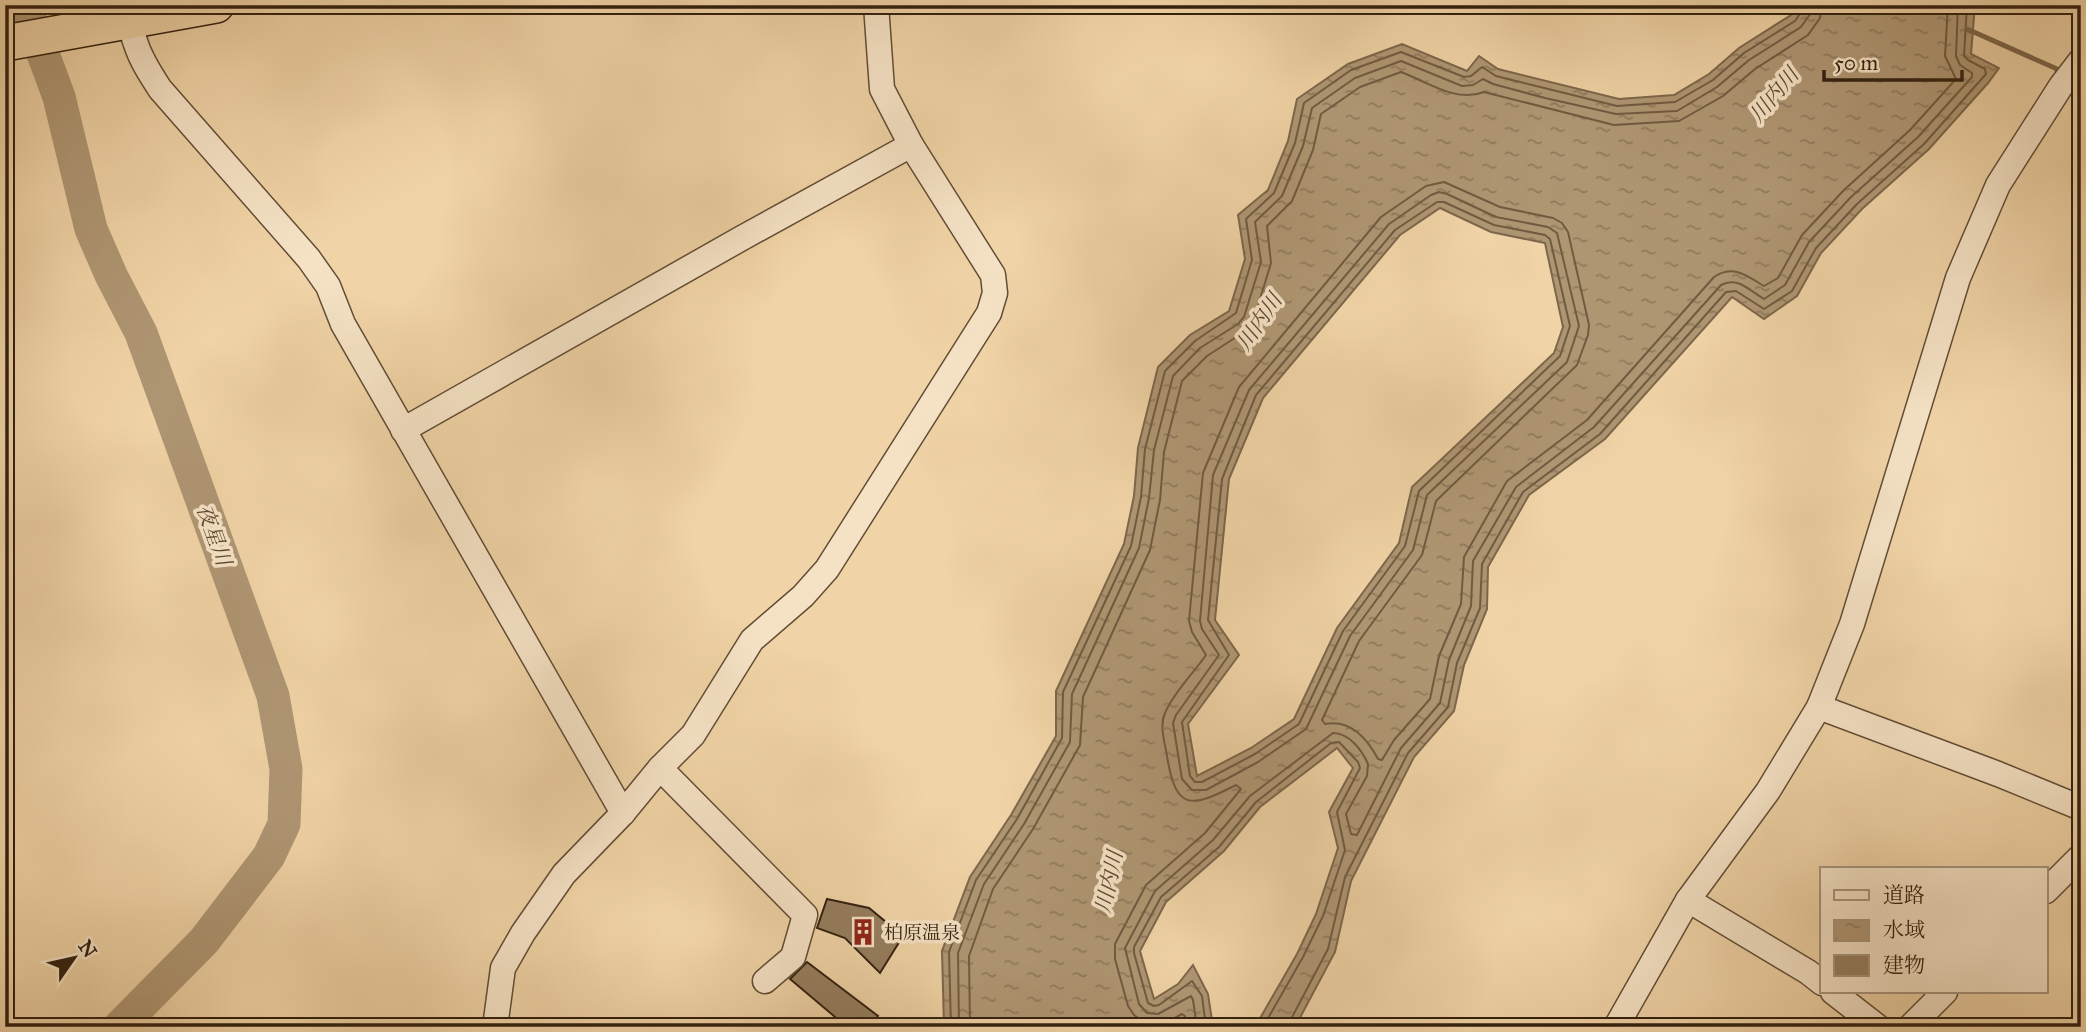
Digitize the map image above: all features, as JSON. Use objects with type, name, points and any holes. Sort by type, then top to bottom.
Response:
[{"type":"highway","points":[[5,43],[119,17],[216,5]]},
{"type":"street","points":[[495,1027],[503,968],[523,933],[564,874],[693,735],[752,640],[803,596],[827,569],[989,313],[995,293],[993,275],[912,145],[882,89],[876,5]]},
{"type":"street","points":[[119,17],[160,89],[309,259],[328,286],[343,324],[623,813]]},
{"type":"street","points":[[1616,1027],[1688,900],[1768,791],[1819,707],[1852,624],[1958,278],[1998,185],[2061,86],[2081,60]]},
{"type":"street","points":[[403,430],[912,145]]},
{"type":"street","points":[[1819,707],[2081,808]]},
{"type":"street","points":[[660,768],[805,915],[793,957],[765,981]]},
{"type":"street","points":[[2048,889],[2081,856]]},
{"type":"street","points":[[1688,900],[1820,981]]},
{"type":"street","points":[[1834,993],[1878,1027]]},
{"type":"street","points":[[1910,1027],[1944,993]]},
{"type":"water","name":"川内川","points":[[1797,5],[1975,5],[1971,54],[1999,68],[1929,149],[1862,209],[1821,253],[1797,296],[1764,319],[1732,297],[1605,439],[1529,495],[1488,567],[1487,609],[1464,665],[1454,711],[1414,757],[1351,881],[1335,952],[1295,1027],[1255,1027],[1297,954],[1316,914],[1338,848],[1329,812],[1353,768],[1337,748],[1260,807],[1224,851],[1166,902],[1140,951],[1154,999],[1178,984],[1193,965],[1208,994],[1213,1027],[944,1027],[942,951],[970,877],[1011,815],[1056,736],[1056,691],[1124,544],[1134,496],[1138,448],[1158,367],[1190,335],[1229,311],[1245,259],[1238,215],[1268,190],[1288,141],[1297,99],[1348,64],[1402,44],[1467,71],[1479,56],[1498,69],[1619,99],[1674,95],[1709,74],[1739,48],[1791,15]],"holes":[[[1440,208],[1491,232],[1545,243],[1563,327],[1554,353],[1412,487],[1399,543],[1337,628],[1294,719],[1251,748],[1197,776],[1188,724],[1239,655],[1215,620],[1229,479],[1263,398],[1400,235]]]},
{"type":"building","name":"柏原温泉","points":[[827,899],[869,908],[903,936],[880,973],[845,938],[817,928]]},
{"type":"building","points":[[807,962],[878,1016],[870,1027],[847,1027],[790,979]]},
{"type":"waterway","name":"夜星川","points":[[25,5],[59,97],[91,229],[141,333],[273,696],[286,769],[284,824],[269,856],[204,941],[119,1027]]},
{"type":"waterway","points":[[1967,29],[2062,73]]},
{"type":"place","name":"柏原温泉","points":[[863,932]]}]
